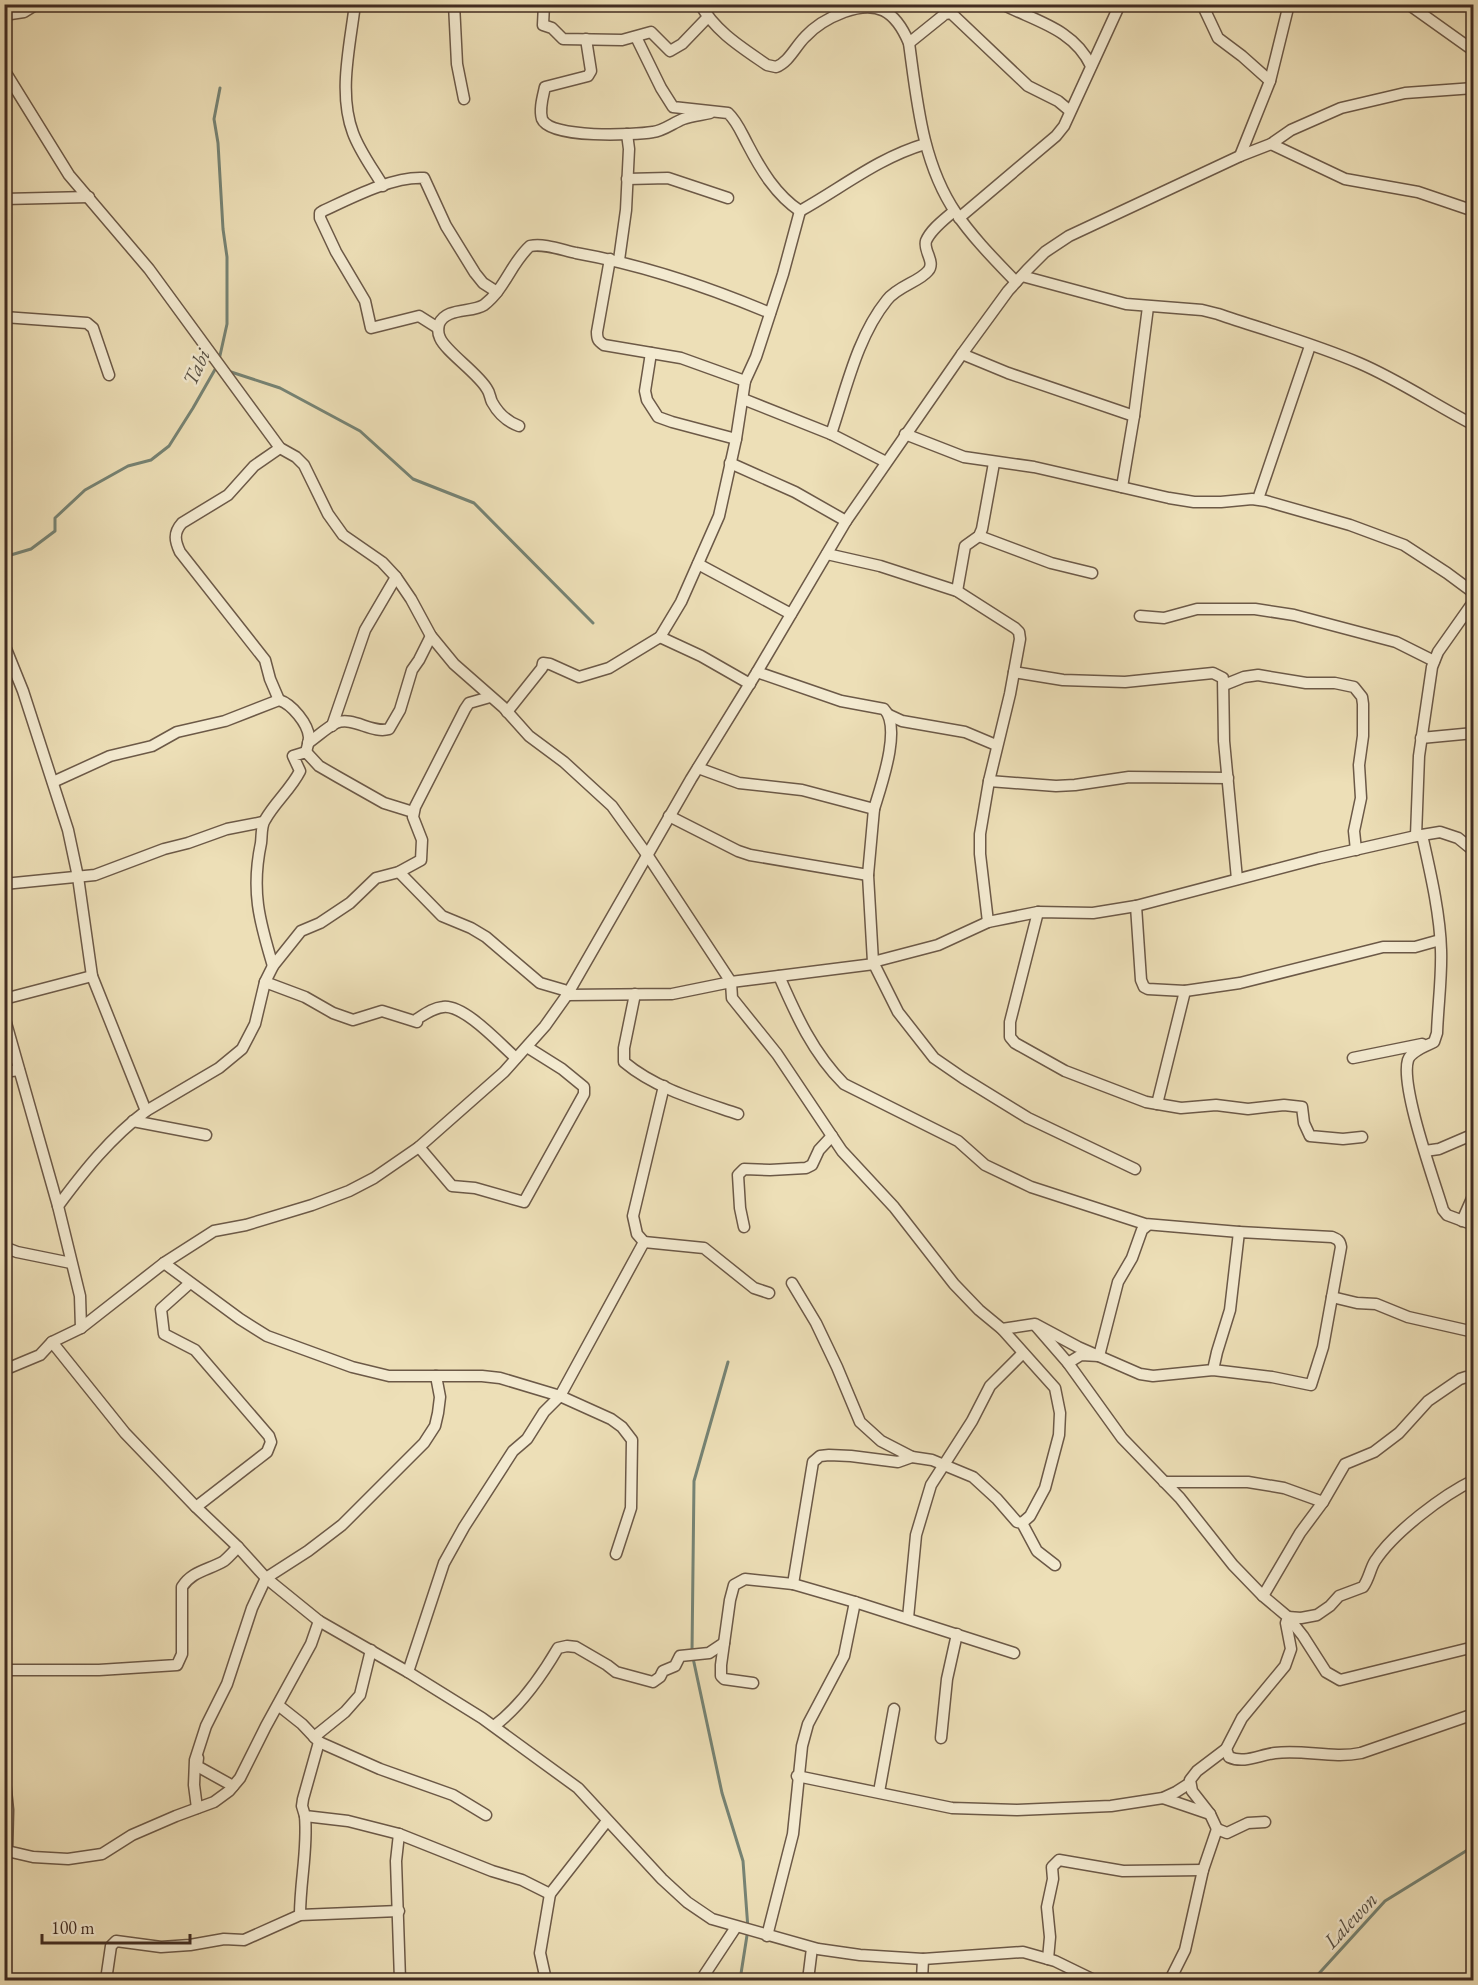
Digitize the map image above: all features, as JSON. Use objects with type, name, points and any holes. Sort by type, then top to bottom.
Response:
[{"type":"street","points":[[4,15],[24,12],[37,4]]},
{"type":"street","points":[[356,4],[346,90],[347,111],[354,135],[383,186]]},
{"type":"street","points":[[454,4],[457,63],[464,99]]},
{"type":"street","points":[[544,4],[543,25],[552,28],[563,39],[622,40],[651,32],[670,51],[682,44],[707,18]]},
{"type":"street","points":[[700,4],[707,18],[721,33],[767,65],[776,67],[784,62],[820,22],[851,7],[874,5],[884,9],[903,28],[909,43],[926,144],[935,174],[957,214],[978,241],[1019,279],[1148,307],[1202,310],[1218,314],[1357,362],[1393,379],[1473,424]]},
{"type":"street","points":[[1002,4],[1047,24],[1082,48],[1091,66]]},
{"type":"street","points":[[831,434],[865,336],[888,299],[904,285],[927,273],[930,269],[931,262],[926,251],[927,240],[934,229],[957,214],[1056,136],[1064,126],[1120,4]]},
{"type":"street","points":[[1202,4],[1218,38],[1270,81]]},
{"type":"street","points":[[1240,156],[1270,81],[1289,4]]},
{"type":"street","points":[[1408,4],[1473,51]]},
{"type":"street","points":[[909,43],[945,14],[951,13],[1028,86],[1058,101],[1070,111]]},
{"type":"street","points":[[636,37],[661,88],[683,119]]},
{"type":"street","points":[[586,39],[591,71],[588,76],[545,87],[542,119],[546,124],[590,135],[656,132],[683,119],[722,111]]},
{"type":"street","points":[[4,70],[69,175],[149,269],[280,448],[296,457],[304,465],[312,477],[328,514],[343,535],[382,562],[396,577],[431,636],[454,664],[507,712],[529,736],[564,762],[612,806],[648,856],[731,982],[732,998],[777,1054],[842,1151],[894,1207],[954,1284],[979,1310],[1002,1329],[1055,1388],[1060,1413],[1059,1435],[1046,1488],[1030,1516],[1022,1522],[1017,1522],[998,1499],[973,1477],[932,1460],[912,1457],[881,1441],[860,1422],[816,1323],[792,1283]]},
{"type":"street","points":[[4,1370],[40,1355],[51,1342],[81,1328],[164,1263],[214,1232],[276,1216],[349,1191],[374,1178],[419,1147],[504,1072],[527,1047],[567,995],[669,816],[846,521],[962,354],[1019,279],[1045,252],[1069,237],[1240,156],[1271,144],[1292,130],[1341,108],[1405,93],[1473,88]]},
{"type":"street","points":[[673,107],[722,111],[731,116],[759,167],[786,201],[800,211]]},
{"type":"street","points":[[627,134],[629,149],[626,210],[614,260],[603,289],[597,339],[604,345],[700,364],[745,381]]},
{"type":"street","points":[[507,712],[542,668],[543,663],[579,677],[598,673],[660,637],[681,602],[719,516],[736,439],[745,381],[756,357],[800,211],[871,167],[900,152],[926,144]]},
{"type":"street","points":[[1271,144],[1345,179],[1418,192],[1473,212]]},
{"type":"street","points":[[438,328],[419,315],[371,328],[365,301],[336,252],[320,218],[320,213],[383,186],[424,178],[446,226],[476,273],[483,283],[497,292]]},
{"type":"street","points":[[627,179],[668,178],[728,198]]},
{"type":"street","points":[[4,199],[88,198]]},
{"type":"street","points":[[519,426],[510,423],[492,402],[487,388],[440,339],[438,328],[441,320],[455,312],[482,307],[497,292],[530,246],[543,246],[614,260],[707,287],[770,313]]},
{"type":"street","points":[[1122,487],[1148,307]]},
{"type":"street","points":[[4,317],[87,323],[93,328],[109,375]]},
{"type":"street","points":[[1258,499],[1310,346]]},
{"type":"street","points":[[651,353],[645,392],[647,400],[658,417],[736,439]]},
{"type":"street","points":[[962,354],[1027,380],[1134,416]]},
{"type":"street","points":[[743,399],[831,434],[886,462]]},
{"type":"street","points":[[905,434],[964,457],[1034,467],[1194,502],[1258,499],[1350,525],[1404,545],[1473,593]]},
{"type":"street","points":[[279,700],[265,660],[180,552],[175,539],[177,529],[182,523],[228,495],[254,466],[280,448]]},
{"type":"street","points":[[730,463],[795,492],[846,521]]},
{"type":"street","points":[[957,591],[965,546],[979,537],[985,519],[994,463]]},
{"type":"street","points":[[979,537],[1051,563],[1092,573]]},
{"type":"street","points":[[826,554],[880,566],[957,591],[1019,632],[1020,639],[1014,672],[996,746],[980,834],[980,854],[988,922]]},
{"type":"street","points":[[698,564],[791,614]]},
{"type":"street","points":[[332,726],[365,630],[396,577]]},
{"type":"street","points":[[1434,1041],[1440,980],[1440,940],[1431,874],[1419,836],[1419,756],[1434,661],[1442,645],[1473,601]]},
{"type":"street","points":[[1140,616],[1164,618],[1197,609],[1255,609],[1294,615],[1396,642],[1434,661]]},
{"type":"street","points":[[273,966],[256,904],[257,853],[264,822],[283,794],[294,783],[300,771],[293,756],[307,748],[338,723],[346,722],[381,730],[389,729],[400,710],[412,670],[431,636]]},
{"type":"street","points":[[660,637],[701,656],[750,684]]},
{"type":"street","points":[[4,644],[23,692],[68,830],[78,877],[92,976],[146,1111]]},
{"type":"street","points":[[757,672],[841,701],[884,709],[889,715],[902,721],[965,732],[996,746]]},
{"type":"street","points":[[1014,672],[1063,680],[1125,682],[1213,674],[1223,678],[1224,741],[1237,879]]},
{"type":"street","points":[[1224,685],[1244,677],[1258,675],[1306,683],[1335,683],[1354,687],[1362,697],[1363,704],[1359,765],[1361,798],[1354,831],[1356,850]]},
{"type":"street","points":[[58,1206],[88,1166],[117,1134],[146,1111],[233,1058],[242,1049],[255,1024],[265,982],[273,966],[301,931],[320,923],[350,903],[376,878],[399,872],[421,860],[422,840],[413,812],[469,703],[490,697]]},
{"type":"street","points":[[53,782],[110,756],[152,746],[177,732],[225,721],[279,700],[287,703],[307,730],[307,748],[319,766],[384,803],[413,812]]},
{"type":"street","points":[[889,715],[891,740],[889,757],[874,809],[868,875],[874,963],[898,1012],[934,1058],[963,1078],[1028,1118],[1135,1169]]},
{"type":"street","points":[[1421,738],[1473,733]]},
{"type":"street","points":[[698,768],[739,783],[802,790],[874,809]]},
{"type":"street","points":[[989,781],[1056,786],[1129,777],[1228,778]]},
{"type":"street","points":[[669,816],[750,855],[868,875]]},
{"type":"street","points":[[4,884],[95,874],[226,828],[264,822]]},
{"type":"street","points":[[567,995],[672,994],[731,982],[874,963],[938,945],[988,922],[1038,912],[1093,913],[1136,906],[1356,850],[1440,832],[1458,838],[1473,851]]},
{"type":"street","points":[[399,872],[442,916],[486,937],[540,982],[564,990],[567,995]]},
{"type":"street","points":[[1136,906],[1141,980],[1144,987],[1148,989],[1185,991],[1240,983],[1383,947],[1415,947],[1440,940]]},
{"type":"street","points":[[1038,912],[1010,1022],[1010,1037],[1015,1043],[1065,1071],[1146,1102],[1181,1108],[1216,1106],[1248,1108],[1284,1105],[1302,1107],[1304,1123],[1310,1136],[1343,1139],[1362,1137]]},
{"type":"street","points":[[4,999],[92,976]]},
{"type":"street","points":[[779,976],[801,1026],[832,1072],[843,1084],[958,1141],[985,1165],[1017,1182],[1148,1225],[1332,1237],[1341,1242],[1323,1347],[1311,1384],[1213,1370],[1153,1376],[1140,1374],[1035,1324],[1002,1329]]},
{"type":"street","points":[[265,982],[305,997],[353,1020],[382,1011],[417,1022],[417,1019],[428,1012],[444,1007],[456,1009],[470,1017],[516,1058]]},
{"type":"street","points":[[1157,1104],[1185,991]]},
{"type":"street","points":[[636,994],[624,1048],[624,1062],[637,1073],[664,1086],[738,1114]]},
{"type":"street","points":[[4,1016],[58,1206],[80,1296],[81,1328]]},
{"type":"street","points":[[1353,1058],[1434,1041]]},
{"type":"street","points":[[1434,1041],[1412,1054],[1408,1060],[1407,1073],[1414,1113],[1443,1209],[1447,1215],[1473,1225]]},
{"type":"street","points":[[419,1147],[452,1186],[475,1188],[524,1202],[584,1094],[584,1087],[562,1069],[527,1047]]},
{"type":"street","points":[[4,1072],[19,1070]]},
{"type":"street","points":[[664,1086],[633,1216],[637,1234],[644,1242],[704,1248],[754,1288],[769,1293]]},
{"type":"street","points":[[133,1121],[206,1135]]},
{"type":"street","points":[[1425,1151],[1439,1149],[1473,1134]]},
{"type":"street","points":[[744,1227],[738,1175],[744,1169],[806,1168],[812,1165],[819,1150],[832,1136]]},
{"type":"street","points":[[1462,1221],[1473,1194]]},
{"type":"street","points":[[1099,1356],[1118,1282],[1132,1258],[1142,1230],[1148,1225]]},
{"type":"street","points":[[1213,1370],[1216,1352],[1230,1310],[1239,1232]]},
{"type":"street","points":[[408,1672],[444,1563],[464,1527],[513,1451],[527,1439],[544,1412],[560,1396],[644,1242]]},
{"type":"street","points":[[4,1247],[16,1252],[71,1263]]},
{"type":"street","points":[[164,1263],[267,1336],[305,1351],[352,1367],[389,1376],[500,1378],[560,1396],[611,1419],[622,1427],[632,1440],[631,1508],[616,1554]]},
{"type":"street","points":[[190,1283],[161,1310],[164,1334],[195,1350],[269,1436],[271,1442],[267,1452],[196,1507]]},
{"type":"street","points":[[1332,1297],[1357,1304],[1376,1304],[1408,1317],[1472,1329]]},
{"type":"street","points":[[1035,1324],[1068,1362],[1122,1438],[1180,1498],[1233,1565],[1263,1596],[1288,1617],[1326,1672],[1340,1680],[1473,1647]]},
{"type":"street","points":[[51,1342],[125,1433],[266,1578],[319,1620],[494,1726],[578,1788],[662,1880],[687,1902],[712,1919],[812,1948],[860,1955],[923,1959],[1023,1952],[1048,1959],[1094,1980]]},
{"type":"street","points":[[908,1618],[916,1535],[931,1485],[972,1421],[990,1386],[1023,1353]]},
{"type":"street","points":[[1068,1362],[1081,1355],[1099,1356]]},
{"type":"street","points":[[197,1808],[194,1785],[195,1760],[206,1726],[227,1684],[252,1608],[266,1578],[308,1551],[342,1525],[424,1443],[435,1426],[438,1413],[440,1398],[436,1376]]},
{"type":"street","points":[[1263,1596],[1300,1533],[1323,1502],[1345,1464],[1374,1452],[1407,1425],[1428,1401],[1460,1379],[1473,1377]]},
{"type":"street","points":[[793,1584],[804,1510],[813,1462],[816,1458],[829,1455],[851,1456],[898,1462],[912,1457]]},
{"type":"street","points":[[1288,1617],[1310,1618],[1330,1606],[1339,1596],[1364,1587],[1375,1562],[1393,1540],[1434,1504],[1473,1480]]},
{"type":"street","points":[[1164,1482],[1248,1482],[1284,1488],[1323,1502]]},
{"type":"street","points":[[1022,1522],[1037,1551],[1055,1564]]},
{"type":"street","points":[[4,1670],[99,1670],[177,1665],[182,1654],[182,1587],[187,1579],[226,1559],[238,1547]]},
{"type":"street","points":[[753,1683],[724,1679],[721,1665],[734,1586],[739,1581],[756,1579],[793,1584],[908,1618],[1014,1653]]},
{"type":"street","points":[[767,1936],[793,1834],[797,1776],[802,1746],[808,1724],[844,1656],[855,1602]]},
{"type":"street","points":[[1265,1822],[1248,1823],[1227,1833],[1217,1829],[1210,1814],[1192,1791],[1190,1783],[1197,1771],[1226,1749],[1242,1718],[1285,1666],[1291,1649],[1286,1623],[1288,1617]]},
{"type":"street","points":[[4,1771],[8,1810],[6,1853],[33,1857],[68,1859],[102,1854],[132,1835],[214,1802],[240,1778],[311,1644],[319,1620]]},
{"type":"street","points":[[941,1738],[947,1679],[957,1635]]},
{"type":"street","points":[[494,1726],[509,1715],[543,1674],[558,1648],[570,1646],[616,1672],[652,1682],[660,1677],[663,1671],[675,1666],[680,1656],[709,1653],[724,1643]]},
{"type":"street","points":[[300,1915],[302,1870],[307,1842],[302,1806],[317,1740],[360,1695],[371,1650]]},
{"type":"street","points":[[709,1653],[721,1665]]},
{"type":"street","points":[[278,1705],[302,1724],[317,1740],[380,1769],[453,1795],[486,1815]]},
{"type":"street","points":[[879,1792],[894,1708]]},
{"type":"street","points":[[1226,1749],[1229,1757],[1236,1760],[1296,1751],[1344,1756],[1361,1753],[1473,1714]]},
{"type":"street","points":[[206,1726],[197,1766],[233,1786]]},
{"type":"street","points":[[797,1776],[952,1808],[1017,1810],[1110,1806],[1163,1798],[1190,1783]]},
{"type":"street","points":[[1163,1798],[1210,1814]]},
{"type":"street","points":[[305,1816],[348,1821],[399,1834],[492,1871],[522,1880],[550,1894]]},
{"type":"street","points":[[546,1980],[540,1953],[550,1894],[607,1821]]},
{"type":"street","points":[[1170,1980],[1185,1950],[1203,1870],[1217,1829]]},
{"type":"street","points":[[399,1834],[396,1861],[400,1980]]},
{"type":"street","points":[[1048,1959],[1050,1937],[1047,1907],[1053,1879],[1052,1867],[1055,1862],[1059,1860],[1123,1871],[1203,1870]]},
{"type":"street","points":[[106,1980],[111,1946],[116,1941],[161,1947],[224,1939],[244,1940],[300,1915],[399,1911]]},
{"type":"street","points":[[701,1980],[736,1927]]},
{"type":"street","points":[[808,1980],[812,1948]]},
{"type":"street","points":[[922,1980],[923,1959]]},
{"type":"waterway","name":"Tabi","points":[[219,360],[227,324],[227,257],[214,119],[220,88]]},
{"type":"waterway","name":"Tabi","points":[[4,557],[31,549],[55,531],[55,518],[85,490],[128,466],[151,460],[169,446],[217,366]]},
{"type":"waterway","points":[[228,371],[280,388],[360,431],[413,479],[474,503],[593,623]]},
{"type":"waterway","points":[[692,1652],[694,1481],[728,1362]]},
{"type":"waterway","points":[[693,1658],[722,1793],[743,1861],[748,1929],[740,1980]]},
{"type":"waterway","name":"Lalewon","points":[[1313,1980],[1385,1901],[1474,1846]]}]
